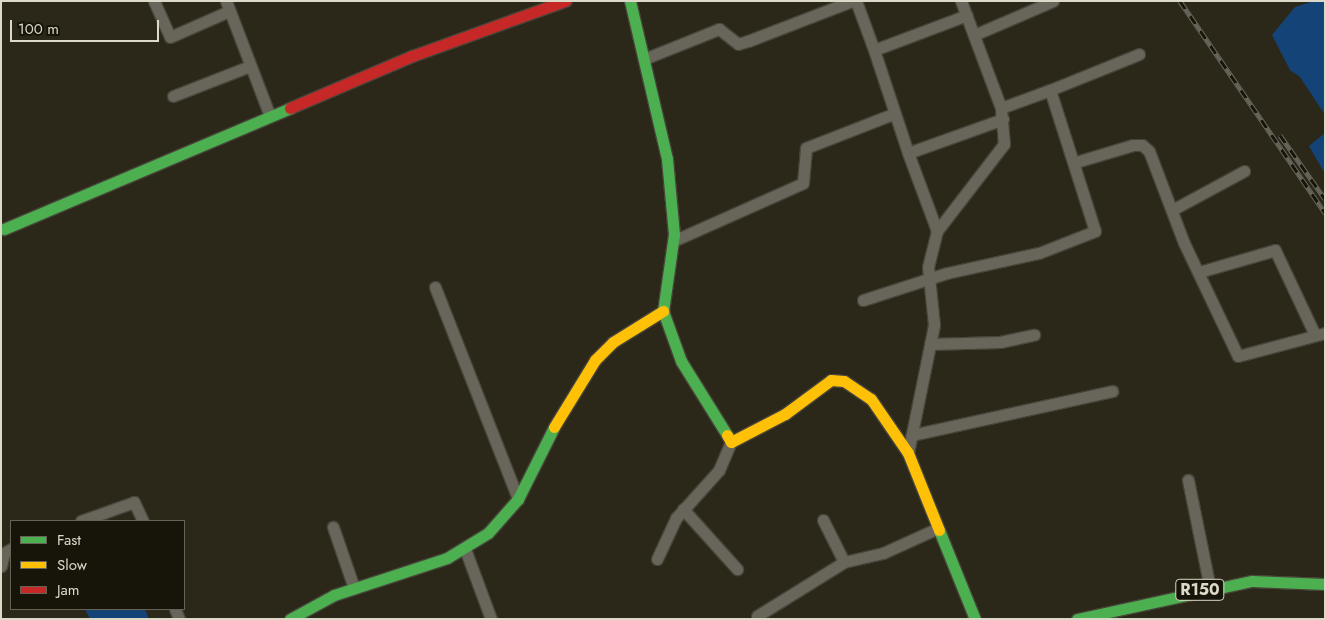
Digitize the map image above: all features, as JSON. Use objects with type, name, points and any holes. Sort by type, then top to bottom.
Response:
[{"type":"street","points":[[154,1],[170,37],[228,6],[270,116]]},
{"type":"street","points":[[4,229],[412,56],[565,1]]},
{"type":"street","points":[[630,1],[667,159],[673,241],[663,311],[680,361],[731,442]]},
{"type":"street","points":[[644,59],[718,29],[726,30],[734,42],[743,42],[852,1]]},
{"type":"street","points":[[856,1],[874,50],[893,114],[937,230]]},
{"type":"street","points":[[908,453],[934,325],[928,267],[937,230],[1004,144],[1002,114],[961,1]]},
{"type":"street","points":[[974,35],[1052,1]]},
{"type":"street","points":[[874,50],[967,15]]},
{"type":"street","points":[[908,153],[1002,114],[1050,90],[1138,54]]},
{"type":"street","points":[[173,96],[250,66]]},
{"type":"street","points":[[863,300],[1039,253],[1095,231],[1076,162],[1050,90]]},
{"type":"street","points":[[673,241],[803,183],[806,148],[893,114]]},
{"type":"street","points":[[1076,162],[1142,145],[1199,272],[1238,356],[1319,333],[1276,250],[1199,272]]},
{"type":"street","points":[[1172,210],[1244,171]]},
{"type":"street","points":[[435,287],[518,499]]},
{"type":"street","points":[[290,619],[354,588],[465,549],[488,533],[518,499],[567,400],[595,360],[613,342],[663,311]]},
{"type":"street","points":[[930,344],[1000,342],[1034,335]]},
{"type":"street","points":[[657,559],[683,510],[719,470],[731,442],[785,414],[824,383],[838,379],[871,399],[908,453],[975,619]]},
{"type":"street","points":[[912,435],[1112,390]]},
{"type":"street","points":[[1188,480],[1210,588]]},
{"type":"street","points":[[84,520],[134,502],[143,520]]},
{"type":"street","points":[[683,510],[737,569]]},
{"type":"street","points":[[823,520],[844,562]]},
{"type":"street","points":[[333,526],[354,588]]},
{"type":"street","points":[[757,616],[844,562],[883,553],[938,528]]},
{"type":"street","points":[[1,566],[4,552],[10,549]]},
{"type":"street","points":[[465,549],[491,619]]},
{"type":"street","name":"R150","points":[[1077,619],[1210,588],[1252,581],[1325,584]]},
{"type":"water","points":[[1314,1],[1325,1],[1325,115],[1300,77],[1290,70],[1272,35],[1295,7]]},
{"type":"water","points":[[1325,133],[1325,174],[1309,146]]},
{"type":"water","points":[[86,610],[145,610],[149,619],[90,619]]},
{"type":"railway","points":[[1180,1],[1325,213]]},
{"type":"railway","points":[[1280,135],[1325,199]]},
{"type":"traffic: fast","points":[[630,1],[667,159],[674,234],[663,311],[681,361],[727,435]]},
{"type":"traffic: fast","points":[[4,229],[290,108]]},
{"type":"traffic: fast","points":[[290,619],[334,595],[447,558],[488,533],[518,499],[554,427]]},
{"type":"traffic: fast","points":[[939,530],[975,619]]},
{"type":"traffic: fast","points":[[1077,619],[1252,581],[1325,584]]},
{"type":"traffic: slow","points":[[554,427],[595,360],[613,342],[663,311]]},
{"type":"traffic: slow","points":[[727,435],[731,442],[785,414],[831,380],[844,381],[871,399],[908,453],[939,530]]},
{"type":"traffic: jam","points":[[290,108],[412,56],[565,1]]}]
